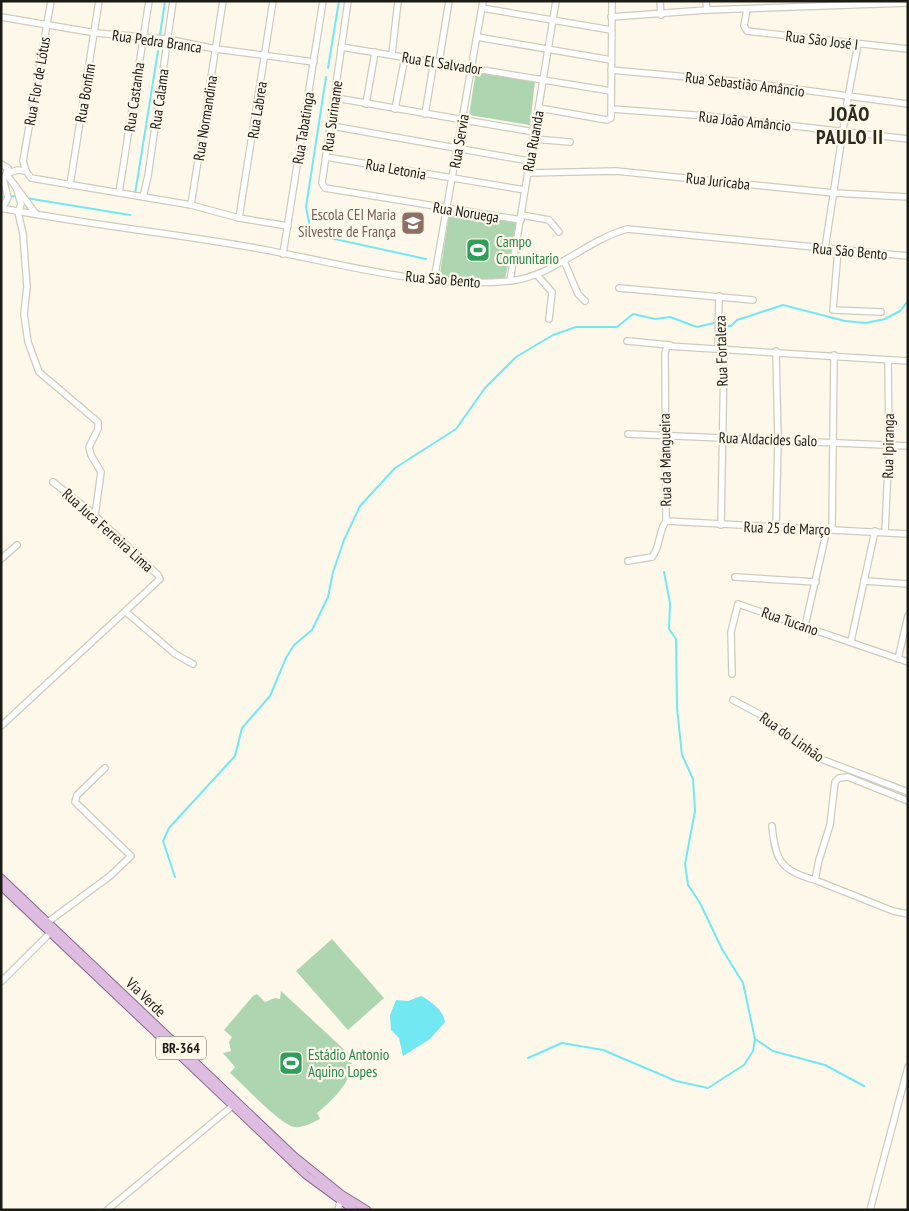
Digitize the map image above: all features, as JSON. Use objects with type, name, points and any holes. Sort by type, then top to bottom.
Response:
[{"type":"main road","name":"Via Verde","points":[[1,878],[306,1175],[354,1210]]},
{"type":"main road","name":"Via Verde","points":[[1,886],[235,1104],[321,1178],[341,1194],[367,1210]]},
{"type":"street","name":"Rua Flor de Lótus","points":[[23,161],[51,1]]},
{"type":"street","name":"Rua Bonfim","points":[[70,185],[96,33],[99,1]]},
{"type":"street","name":"Rua Castanha","points":[[119,193],[149,1]]},
{"type":"street","name":"Rua Calama","points":[[143,197],[148,176],[173,1]]},
{"type":"street","name":"Rua Normandina","points":[[191,205],[223,1]]},
{"type":"street","name":"Rua Labrea","points":[[239,218],[273,1]]},
{"type":"street","name":"Rua Tabatinga","points":[[283,254],[324,1]]},
{"type":"street","name":"Rua Suriname","points":[[323,186],[348,1]]},
{"type":"street","points":[[392,54],[398,1]]},
{"type":"street","points":[[425,114],[449,1]]},
{"type":"street","name":"Rua Ruanda","points":[[510,281],[556,1]]},
{"type":"street","points":[[539,108],[607,120],[611,116],[612,1]]},
{"type":"street","points":[[660,1],[661,15]]},
{"type":"street","points":[[706,1],[706,10]]},
{"type":"street","points":[[754,1],[755,8]]},
{"type":"street","points":[[611,17],[799,4],[908,3]]},
{"type":"street","points":[[483,5],[611,30]]},
{"type":"street","name":"Rua Servia","points":[[434,280],[483,5]]},
{"type":"street","name":"Rua São José I","points":[[747,9],[744,22],[744,27],[747,31],[908,50]]},
{"type":"street","name":"Rua Pedra Branca","points":[[1,17],[47,26],[96,33],[168,39],[216,49],[314,62]]},
{"type":"street","points":[[478,37],[611,60]]},
{"type":"street","points":[[825,249],[858,44]]},
{"type":"street","name":"Rua El Salvador","points":[[341,47],[611,91]]},
{"type":"street","points":[[366,104],[375,52]]},
{"type":"street","points":[[395,109],[405,57]]},
{"type":"street","name":"Rua Sebastião Amâncio","points":[[611,70],[743,82],[908,104]]},
{"type":"street","points":[[336,98],[570,142]]},
{"type":"street","name":"Rua João Amâncio","points":[[612,109],[708,116],[908,139]]},
{"type":"street","points":[[332,126],[530,161]]},
{"type":"street","name":"Rua Letonia","points":[[326,157],[525,190]]},
{"type":"street","points":[[6,174],[23,161],[26,171],[31,178],[37,181],[191,205],[239,218],[288,226]]},
{"type":"street","points":[[1,164],[17,190],[36,214]]},
{"type":"street","points":[[6,174],[18,170],[26,171]]},
{"type":"street","name":"Rua Juricaba","points":[[528,172],[616,171],[834,194],[908,197]]},
{"type":"street","points":[[2,208],[8,198],[6,174]]},
{"type":"street","name":"Rua Noruega","points":[[323,186],[328,190],[446,209],[549,220],[559,232]]},
{"type":"street","points":[[17,190],[21,204],[18,212],[23,234],[27,287],[24,314],[26,333],[39,372],[98,422],[98,429],[89,447],[91,455],[101,472],[95,516]]},
{"type":"street","name":"Rua São Bento","points":[[2,208],[18,212],[247,246],[434,280],[486,283],[510,281],[537,275],[613,234],[626,229],[908,256]]},
{"type":"street","points":[[838,250],[833,310],[881,312]]},
{"type":"street","points":[[564,262],[578,294],[585,300]]},
{"type":"street","points":[[537,275],[552,292],[549,319]]},
{"type":"street","points":[[620,288],[753,300]]},
{"type":"street","name":"Rua Fortaleza","points":[[719,296],[718,344],[724,358],[721,437],[721,525]]},
{"type":"street","points":[[626,341],[721,350],[776,351],[908,361]]},
{"type":"street","name":"Rua da Mangueira","points":[[628,561],[652,557],[657,550],[661,528],[666,521],[665,353],[670,345]]},
{"type":"street","points":[[776,351],[778,440],[776,527]]},
{"type":"street","points":[[805,626],[829,529],[834,355]]},
{"type":"street","name":"Rua Ipiranga","points":[[885,532],[889,446],[888,360]]},
{"type":"street","name":"Rua Aldacides Galo","points":[[628,434],[908,446]]},
{"type":"street","name":"Rua Juca Ferreira Lima","points":[[53,482],[95,516],[158,575],[160,579],[126,612]]},
{"type":"street","name":"Rua 25 de Março","points":[[666,521],[908,534]]},
{"type":"street","points":[[851,641],[875,531]]},
{"type":"street","points":[[1,559],[17,545]]},
{"type":"street","points":[[735,577],[816,582]]},
{"type":"street","points":[[864,581],[908,584]]},
{"type":"street","name":"Rua Tucano","points":[[732,674],[730,632],[738,604],[908,662]]},
{"type":"street","points":[[1,726],[126,612],[175,654],[193,664]]},
{"type":"street","points":[[898,659],[908,616]]},
{"type":"street","name":"Rua do Linhão","points":[[733,700],[761,715],[821,759],[908,792]]},
{"type":"street","points":[[48,922],[130,858],[130,854],[126,849],[75,800],[105,768]]},
{"type":"street","points":[[815,880],[818,860],[830,825],[835,782],[839,778],[848,777],[908,801]]},
{"type":"street","points":[[772,826],[775,852],[782,864],[794,873],[893,911],[908,914]]},
{"type":"street","points":[[1,982],[50,933]]},
{"type":"street","points":[[870,1210],[908,1067]]},
{"type":"street","points":[[107,1210],[235,1104]]},
{"type":"street","points":[[338,1210],[340,1201]]},
{"type":"green space","points":[[476,71],[535,81],[530,125],[469,115]]},
{"type":"green space","name":"Campo Comunitario","points":[[449,214],[518,221],[505,279],[439,280]]},
{"type":"green space","points":[[332,939],[384,998],[348,1030],[296,971]]},
{"type":"green space","name":"Estádio Antonio Aquino Lopes","points":[[281,991],[349,1054],[351,1062],[351,1070],[343,1087],[317,1113],[320,1119],[301,1127],[287,1124],[261,1103],[230,1073],[235,1067],[223,1053],[231,1051],[229,1042],[232,1037],[224,1030],[253,996],[257,994],[265,1002],[275,998],[280,999]]},
{"type":"water","points":[[421,996],[436,1007],[442,1014],[445,1022],[430,1039],[403,1056],[399,1038],[391,1030],[390,1015],[396,1000],[408,1001]]},
{"type":"waterway","points":[[159,41],[165,1]]},
{"type":"waterway","points":[[328,68],[339,1]]},
{"type":"waterway","points":[[135,194],[158,51]]},
{"type":"waterway","points":[[326,77],[306,207],[310,227],[321,236],[426,259]]},
{"type":"waterway","points":[[1,197],[16,196]]},
{"type":"waterway","points":[[26,198],[130,215]]},
{"type":"waterway","points":[[725,326],[731,326],[737,320],[783,305],[845,321],[866,323],[885,319],[900,311],[908,301]]},
{"type":"waterway","points":[[175,877],[163,841],[169,828],[235,756],[242,728],[270,696],[286,658],[294,645],[312,630],[328,597],[333,572],[344,540],[360,506],[395,468],[456,429],[485,388],[516,357],[553,335],[576,327],[617,327],[633,314],[655,319],[670,317],[697,327],[714,323]]},
{"type":"waterway","points":[[528,1058],[562,1043],[603,1050],[676,1081],[708,1088],[744,1065],[753,1051],[755,1039],[743,983],[722,949],[700,903],[688,885],[685,864],[695,811],[693,779],[682,755],[677,708],[676,639],[669,629],[670,603],[664,572]]},
{"type":"waterway","points":[[755,1039],[773,1051],[825,1065],[864,1086]]},
{"type":"place","name":"Escola CEI Maria Silvestre de França","points":[[413,223]]},
{"type":"place","name":"Campo Comunitario","points":[[478,250]]},
{"type":"place","name":"Estádio Antonio Aquino Lopes","points":[[291,1063]]},
{"type":"district","name":"JOÃO PAULO II","points":[[850,126]]}]
